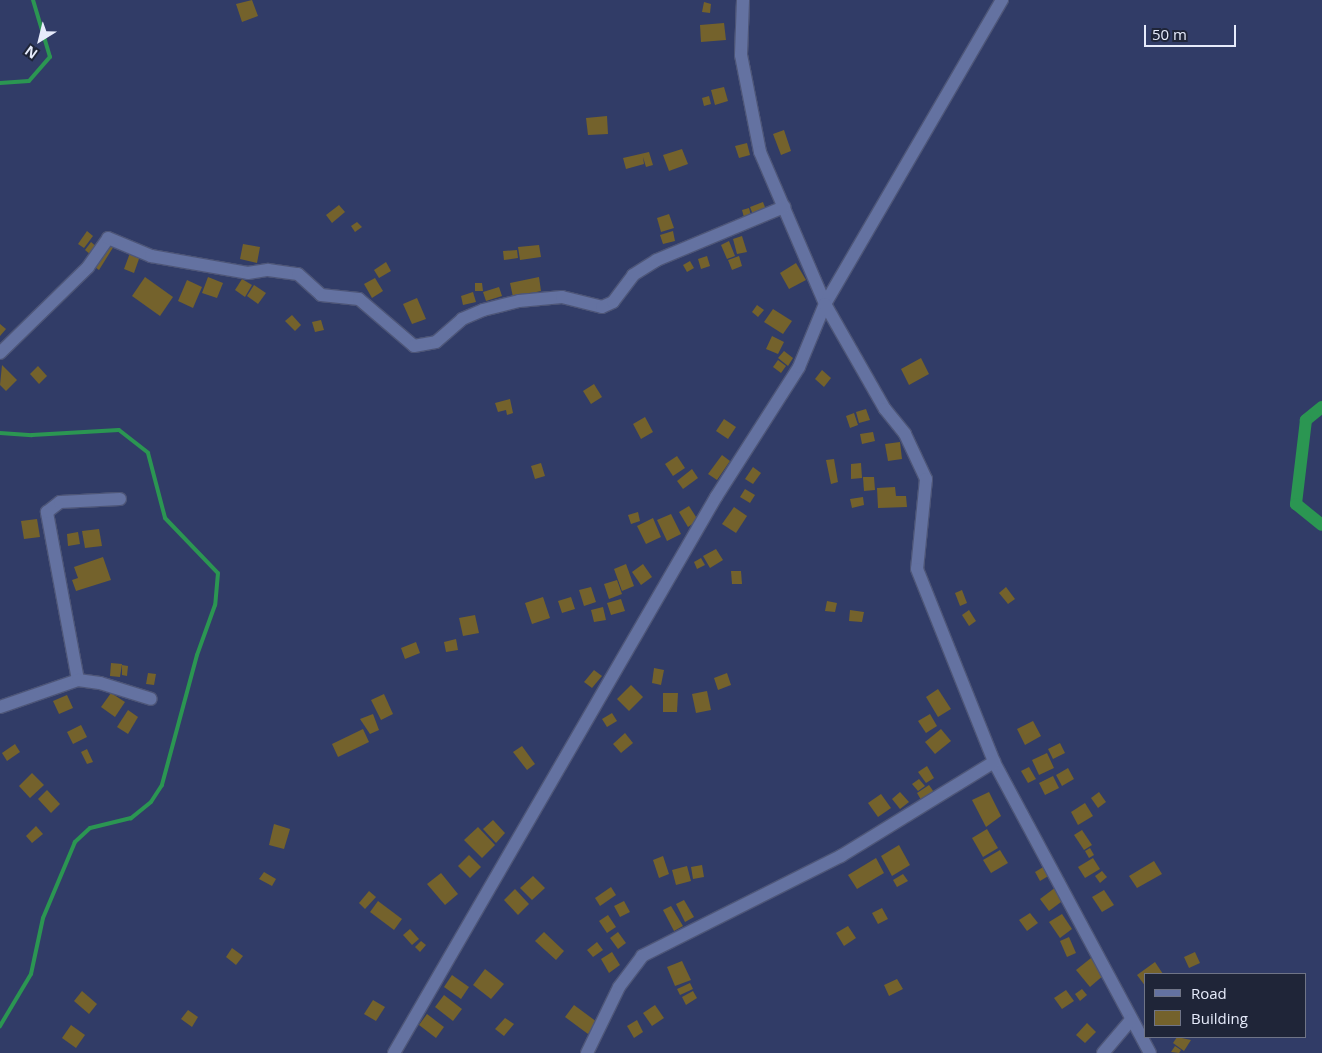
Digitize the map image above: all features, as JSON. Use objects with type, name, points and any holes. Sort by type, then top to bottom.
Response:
[{"type":"street","points":[[743,0],[742,65],[760,152],[825,304],[885,408],[905,434],[926,479],[917,568],[994,762],[1150,1053]]},
{"type":"street","points":[[394,1053],[702,521],[799,367],[825,304],[1002,0]]},
{"type":"street","points":[[0,353],[88,267],[108,238],[151,256],[248,273],[268,270],[298,274],[307,286],[321,295],[359,299],[414,346],[436,342],[462,319],[483,310],[519,302],[562,297],[602,307],[613,302],[633,275],[657,260],[784,207]]},
{"type":"street","points":[[78,680],[47,512],[60,502],[120,499]]},
{"type":"street","points":[[0,707],[78,680],[100,682],[151,699]]},
{"type":"street","points":[[587,1053],[619,987],[642,956],[841,856],[994,762]]},
{"type":"street","points":[[1103,1053],[1131,1020]]},
{"type":"building","points":[[252,0],[258,16],[242,22],[236,4]]},
{"type":"building","points":[[704,2],[711,4],[710,13],[702,12]]},
{"type":"building","points":[[724,23],[726,40],[701,42],[700,25]]},
{"type":"building","points":[[724,87],[728,101],[715,105],[711,90]]},
{"type":"building","points":[[709,96],[711,104],[704,106],[702,98]]},
{"type":"building","points":[[607,116],[608,134],[588,135],[586,118]]},
{"type":"building","points":[[784,130],[791,151],[781,155],[773,134]]},
{"type":"building","points":[[747,143],[750,155],[739,158],[735,146]]},
{"type":"building","points":[[682,149],[688,164],[669,171],[663,155]]},
{"type":"building","points":[[649,152],[653,165],[646,167],[643,157],[644,164],[626,169],[623,158]]},
{"type":"building","points":[[763,202],[768,215],[755,220],[750,207]]},
{"type":"building","points":[[339,205],[345,212],[332,223],[326,215]]},
{"type":"building","points":[[749,208],[752,219],[745,221],[742,210]]},
{"type":"building","points":[[669,214],[674,228],[661,232],[657,218]]},
{"type":"building","points":[[357,222],[362,227],[355,232],[351,226]]},
{"type":"building","points":[[87,231],[93,236],[84,248],[78,244]]},
{"type":"building","points":[[673,231],[675,241],[663,244],[660,235]]},
{"type":"building","points":[[742,236],[747,252],[737,254],[733,239]]},
{"type":"building","points":[[729,241],[735,256],[727,259],[721,245]]},
{"type":"building","points":[[91,242],[97,247],[91,255],[85,250]]},
{"type":"building","points":[[106,242],[114,246],[99,270],[92,265]]},
{"type":"building","points":[[243,244],[260,247],[257,263],[240,259]]},
{"type":"building","points":[[539,245],[541,257],[520,260],[518,247]]},
{"type":"building","points":[[517,250],[518,258],[504,260],[503,251]]},
{"type":"building","points":[[130,253],[140,256],[134,273],[124,269]]},
{"type":"building","points":[[707,256],[710,266],[701,269],[698,259]]},
{"type":"building","points":[[739,256],[742,266],[732,270],[728,260]]},
{"type":"building","points":[[690,261],[694,268],[687,272],[683,265]]},
{"type":"building","points":[[386,262],[391,271],[379,278],[374,270]]},
{"type":"building","points":[[796,263],[806,280],[789,289],[780,273]]},
{"type":"building","points":[[145,277],[173,297],[160,316],[132,296]]},
{"type":"building","points":[[208,277],[223,283],[217,298],[202,293]]},
{"type":"building","points":[[539,277],[541,291],[513,297],[510,283]]},
{"type":"building","points":[[375,278],[383,291],[372,298],[364,284]]},
{"type":"building","points":[[242,279],[252,285],[245,297],[235,290]]},
{"type":"building","points":[[187,280],[202,287],[193,308],[178,301]]},
{"type":"building","points":[[475,283],[482,283],[483,291],[475,291]]},
{"type":"building","points":[[254,285],[266,293],[258,304],[247,296]]},
{"type":"building","points":[[499,287],[502,296],[486,301],[483,292]]},
{"type":"building","points":[[473,292],[476,302],[463,305],[461,296]]},
{"type":"building","points":[[417,298],[426,319],[412,324],[403,304]]},
{"type":"building","points":[[757,305],[764,310],[758,317],[752,312]]},
{"type":"building","points":[[773,309],[792,321],[783,334],[764,322]]},
{"type":"building","points":[[292,315],[301,325],[295,331],[285,321]]},
{"type":"building","points":[[321,320],[324,330],[315,332],[312,322]]},
{"type":"building","points":[[0,324],[6,329],[0,336]]},
{"type":"building","points":[[772,336],[784,342],[778,354],[766,349]]},
{"type":"building","points":[[784,351],[793,358],[788,366],[778,358]]},
{"type":"building","points":[[921,358],[929,374],[909,385],[901,369]]},
{"type":"building","points":[[778,360],[786,366],[781,373],[773,367]]},
{"type":"building","points":[[2,365],[17,380],[6,391],[0,385]]},
{"type":"building","points":[[38,366],[47,376],[39,384],[30,374]]},
{"type":"building","points":[[822,370],[831,378],[824,387],[815,379]]},
{"type":"building","points":[[594,384],[602,397],[591,404],[583,391]]},
{"type":"building","points":[[510,399],[513,413],[507,415],[506,410],[498,412],[495,403]]},
{"type":"building","points":[[866,409],[870,420],[859,423],[856,412]]},
{"type":"building","points":[[854,413],[858,425],[850,428],[846,416]]},
{"type":"building","points":[[645,417],[653,432],[641,439],[633,424]]},
{"type":"building","points":[[724,419],[736,427],[728,439],[716,431]]},
{"type":"building","points":[[873,432],[875,441],[862,444],[860,434]]},
{"type":"building","points":[[900,442],[902,459],[888,461],[885,444]]},
{"type":"building","points":[[722,455],[730,461],[717,480],[708,474]]},
{"type":"building","points":[[677,456],[685,468],[673,476],[665,464]]},
{"type":"building","points":[[834,459],[838,482],[831,484],[826,460]]},
{"type":"building","points":[[541,463],[545,476],[535,479],[531,466]]},
{"type":"building","points":[[861,463],[862,478],[851,479],[851,464]]},
{"type":"building","points":[[753,467],[761,473],[753,484],[745,479]]},
{"type":"building","points":[[692,469],[698,478],[683,489],[677,481]]},
{"type":"building","points":[[863,477],[874,477],[875,490],[864,491]]},
{"type":"building","points":[[895,487],[896,496],[906,496],[907,507],[878,508],[877,488]]},
{"type":"building","points":[[745,489],[755,495],[750,503],[740,497]]},
{"type":"building","points":[[863,497],[864,505],[852,508],[850,499]]},
{"type":"building","points":[[689,506],[698,520],[688,527],[679,512]]},
{"type":"building","points":[[734,507],[747,516],[736,533],[722,524]]},
{"type":"building","points":[[638,512],[640,521],[631,524],[628,515]]},
{"type":"building","points":[[671,514],[681,534],[667,541],[657,520]]},
{"type":"building","points":[[653,518],[661,537],[646,544],[637,526]]},
{"type":"building","points":[[37,519],[40,537],[24,539],[21,521]]},
{"type":"building","points":[[99,529],[102,546],[85,548],[82,531]]},
{"type":"building","points":[[78,532],[80,544],[68,546],[67,534]]},
{"type":"building","points":[[716,549],[723,560],[710,568],[703,556]]},
{"type":"building","points":[[103,557],[111,580],[76,591],[72,580],[78,578],[74,567]]},
{"type":"building","points":[[701,558],[705,565],[697,569],[694,562]]},
{"type":"building","points":[[626,564],[634,586],[622,591],[614,569]]},
{"type":"building","points":[[643,564],[652,577],[641,585],[632,572]]},
{"type":"building","points":[[731,571],[741,571],[742,584],[732,584]]},
{"type":"building","points":[[617,580],[622,594],[609,599],[604,584]]},
{"type":"building","points":[[591,587],[596,602],[584,606],[579,590]]},
{"type":"building","points":[[1006,587],[1015,599],[1008,604],[999,593]]},
{"type":"building","points":[[962,590],[967,603],[960,606],[955,593]]},
{"type":"building","points":[[543,597],[550,618],[532,624],[525,603]]},
{"type":"building","points":[[571,597],[575,609],[562,613],[558,601]]},
{"type":"building","points":[[621,599],[625,611],[611,615],[607,603]]},
{"type":"building","points":[[827,601],[837,603],[835,612],[825,611]]},
{"type":"building","points":[[603,607],[606,620],[594,622],[591,610]]},
{"type":"building","points":[[850,610],[864,612],[862,622],[849,621]]},
{"type":"building","points":[[969,610],[976,621],[969,626],[962,615]]},
{"type":"building","points":[[475,615],[479,633],[463,636],[459,618]]},
{"type":"building","points":[[456,639],[458,650],[446,652],[444,642]]},
{"type":"building","points":[[416,642],[420,653],[405,659],[401,648]]},
{"type":"building","points":[[111,663],[122,664],[120,677],[110,676]]},
{"type":"building","points":[[122,665],[128,666],[127,676],[122,675]]},
{"type":"building","points":[[654,668],[664,670],[661,685],[652,683]]},
{"type":"building","points":[[594,670],[602,676],[592,688],[584,682]]},
{"type":"building","points":[[148,673],[156,674],[154,685],[146,684]]},
{"type":"building","points":[[727,673],[731,685],[718,690],[714,678]]},
{"type":"building","points":[[631,685],[643,697],[629,711],[617,699]]},
{"type":"building","points":[[938,689],[951,709],[938,717],[926,697]]},
{"type":"building","points":[[707,691],[711,710],[696,713],[692,694]]},
{"type":"building","points":[[111,693],[125,702],[115,717],[101,707]]},
{"type":"building","points":[[663,693],[678,693],[677,712],[663,712]]},
{"type":"building","points":[[384,694],[393,714],[381,720],[371,700]]},
{"type":"building","points":[[67,695],[73,708],[59,714],[53,701]]},
{"type":"building","points":[[128,710],[138,717],[128,734],[117,727]]},
{"type":"building","points":[[612,713],[617,721],[607,727],[602,719]]},
{"type":"building","points":[[373,714],[379,730],[370,734],[360,719]]},
{"type":"building","points":[[930,714],[937,726],[926,733],[918,721]]},
{"type":"building","points":[[1033,721],[1041,736],[1025,745],[1017,729]]},
{"type":"building","points":[[81,725],[87,737],[73,744],[67,732]]},
{"type":"building","points":[[363,729],[369,742],[338,757],[332,744]]},
{"type":"building","points":[[941,729],[951,741],[935,754],[925,742]]},
{"type":"building","points":[[625,733],[633,743],[621,753],[613,744]]},
{"type":"building","points":[[1060,743],[1065,753],[1053,759],[1048,749]]},
{"type":"building","points":[[15,744],[20,752],[7,761],[2,753]]},
{"type":"building","points":[[522,746],[535,764],[527,770],[513,752]]},
{"type":"building","points":[[87,749],[93,762],[87,764],[81,752]]},
{"type":"building","points":[[1047,753],[1054,768],[1039,775],[1032,760]]},
{"type":"building","points":[[927,766],[934,778],[926,783],[918,772]]},
{"type":"building","points":[[1029,767],[1036,779],[1028,783],[1021,771]]},
{"type":"building","points":[[1068,768],[1074,779],[1062,786],[1056,775]]},
{"type":"building","points":[[32,773],[44,785],[30,798],[19,786]]},
{"type":"building","points":[[1053,776],[1059,788],[1045,795],[1039,783]]},
{"type":"building","points":[[919,779],[925,786],[918,791],[912,784]]},
{"type":"building","points":[[929,785],[936,795],[923,803],[917,793]]},
{"type":"building","points":[[47,790],[60,804],[51,813],[38,799]]},
{"type":"building","points":[[900,792],[909,802],[900,809],[892,799]]},
{"type":"building","points":[[989,792],[1001,816],[986,827],[972,800]]},
{"type":"building","points":[[1099,792],[1106,802],[1098,808],[1091,798]]},
{"type":"building","points":[[881,794],[891,808],[878,817],[868,803]]},
{"type":"building","points":[[1085,803],[1093,816],[1078,825],[1071,812]]},
{"type":"building","points":[[493,820],[505,833],[496,843],[483,829]]},
{"type":"building","points":[[274,824],[290,829],[284,849],[269,845]]},
{"type":"building","points":[[36,826],[43,834],[32,843],[26,836]]},
{"type":"building","points":[[478,827],[495,845],[482,858],[464,840]]},
{"type":"building","points":[[987,829],[998,848],[983,857],[972,838]]},
{"type":"building","points":[[1082,830],[1092,845],[1084,850],[1074,835]]},
{"type":"building","points":[[899,845],[910,865],[892,876],[881,856]]},
{"type":"building","points":[[1090,848],[1094,855],[1089,858],[1085,851]]},
{"type":"building","points":[[1000,850],[1008,863],[991,873],[983,860]]},
{"type":"building","points":[[469,855],[481,867],[470,878],[458,866]]},
{"type":"building","points":[[663,856],[669,874],[659,878],[653,860]]},
{"type":"building","points":[[876,858],[884,873],[857,889],[848,875]]},
{"type":"building","points":[[1093,858],[1100,869],[1085,878],[1078,867]]},
{"type":"building","points":[[1154,861],[1162,874],[1137,888],[1129,876]]},
{"type":"building","points":[[702,865],[704,877],[693,879],[691,867]]},
{"type":"building","points":[[687,866],[691,881],[676,885],[672,870]]},
{"type":"building","points":[[1045,866],[1050,875],[1040,881],[1035,872]]},
{"type":"building","points":[[1102,871],[1107,877],[1100,883],[1095,876]]},
{"type":"building","points":[[264,872],[276,879],[272,886],[259,879]]},
{"type":"building","points":[[441,873],[458,894],[445,905],[427,884]]},
{"type":"building","points":[[903,874],[908,881],[897,887],[893,880]]},
{"type":"building","points":[[533,876],[545,888],[532,900],[520,888]]},
{"type":"building","points":[[611,887],[616,895],[600,906],[595,898]]},
{"type":"building","points":[[1056,887],[1065,899],[1049,911],[1040,899]]},
{"type":"building","points":[[515,889],[529,904],[518,915],[504,900]]},
{"type":"building","points":[[1104,890],[1114,905],[1102,912],[1092,897]]},
{"type":"building","points":[[369,891],[376,897],[365,909],[359,903]]},
{"type":"building","points":[[684,900],[694,917],[685,922],[676,904]]},
{"type":"building","points":[[378,901],[402,919],[394,930],[370,912]]},
{"type":"building","points":[[624,901],[630,912],[620,917],[614,906]]},
{"type":"building","points":[[671,906],[683,926],[674,931],[663,910]]},
{"type":"building","points":[[882,908],[888,919],[878,924],[872,913]]},
{"type":"building","points":[[1030,913],[1038,923],[1027,931],[1019,920]]},
{"type":"building","points":[[1062,914],[1072,929],[1060,938],[1049,922]]},
{"type":"building","points":[[608,915],[616,927],[607,933],[599,921]]},
{"type":"building","points":[[848,926],[856,938],[844,946],[836,933]]},
{"type":"building","points":[[410,929],[419,939],[412,945],[403,935]]},
{"type":"building","points":[[544,932],[564,951],[556,960],[535,941]]},
{"type":"building","points":[[618,932],[626,943],[618,949],[610,938]]},
{"type":"building","points":[[1069,937],[1076,953],[1067,957],[1060,941]]},
{"type":"building","points":[[421,941],[426,945],[420,952],[415,947]]},
{"type":"building","points":[[597,942],[603,950],[593,957],[587,950]]},
{"type":"building","points":[[232,948],[243,956],[236,965],[226,957]]},
{"type":"building","points":[[612,952],[620,965],[609,973],[601,959]]},
{"type":"building","points":[[1195,952],[1200,963],[1189,968],[1184,957]]},
{"type":"building","points":[[1091,958],[1105,974],[1090,987],[1076,970]]},
{"type":"building","points":[[682,961],[691,980],[675,986],[667,967]]},
{"type":"building","points":[[1155,962],[1162,973],[1144,973],[1144,984],[1137,975]]},
{"type":"building","points":[[485,969],[504,984],[491,999],[473,985]]},
{"type":"building","points":[[452,975],[469,987],[461,999],[444,987]]},
{"type":"building","points":[[897,979],[903,989],[889,996],[884,985]]},
{"type":"building","points":[[690,983],[693,989],[680,995],[677,989]]},
{"type":"building","points":[[1082,989],[1087,995],[1080,1001],[1075,994]]},
{"type":"building","points":[[1066,990],[1074,1001],[1062,1009],[1054,998]]},
{"type":"building","points":[[82,991],[97,1004],[89,1014],[74,1001]]},
{"type":"building","points":[[693,991],[697,998],[686,1005],[682,997]]},
{"type":"building","points":[[444,995],[462,1009],[453,1021],[435,1007]]},
{"type":"building","points":[[373,1000],[385,1007],[376,1021],[364,1014]]},
{"type":"building","points":[[574,1005],[597,1022],[588,1034],[565,1017]]},
{"type":"building","points":[[655,1005],[664,1018],[652,1026],[643,1013]]},
{"type":"building","points":[[188,1010],[198,1017],[192,1027],[181,1019]]},
{"type":"building","points":[[427,1014],[444,1027],[436,1038],[419,1025]]},
{"type":"building","points":[[505,1018],[514,1024],[504,1036],[495,1029]]},
{"type":"building","points":[[637,1020],[643,1032],[634,1038],[627,1026]]},
{"type":"building","points":[[1087,1023],[1096,1032],[1085,1043],[1076,1035]]},
{"type":"building","points":[[71,1025],[85,1035],[76,1048],[62,1038]]},
{"type":"building","points":[[1176,1038],[1191,1040],[1184,1051],[1173,1043]]},
{"type":"building","points":[[1175,1046],[1181,1050],[1179,1053],[1171,1052]]},
{"type":"waterway","points":[[0,83],[29,81],[50,57],[33,0]]},
{"type":"waterway","points":[[1322,407],[1306,420],[1296,504],[1322,525]]},
{"type":"waterway","points":[[0,433],[32,435],[119,430],[148,453],[165,518],[218,573],[215,605],[197,655],[162,785],[151,802],[131,818],[90,828],[75,842],[43,918],[31,974],[0,1026]]}]
